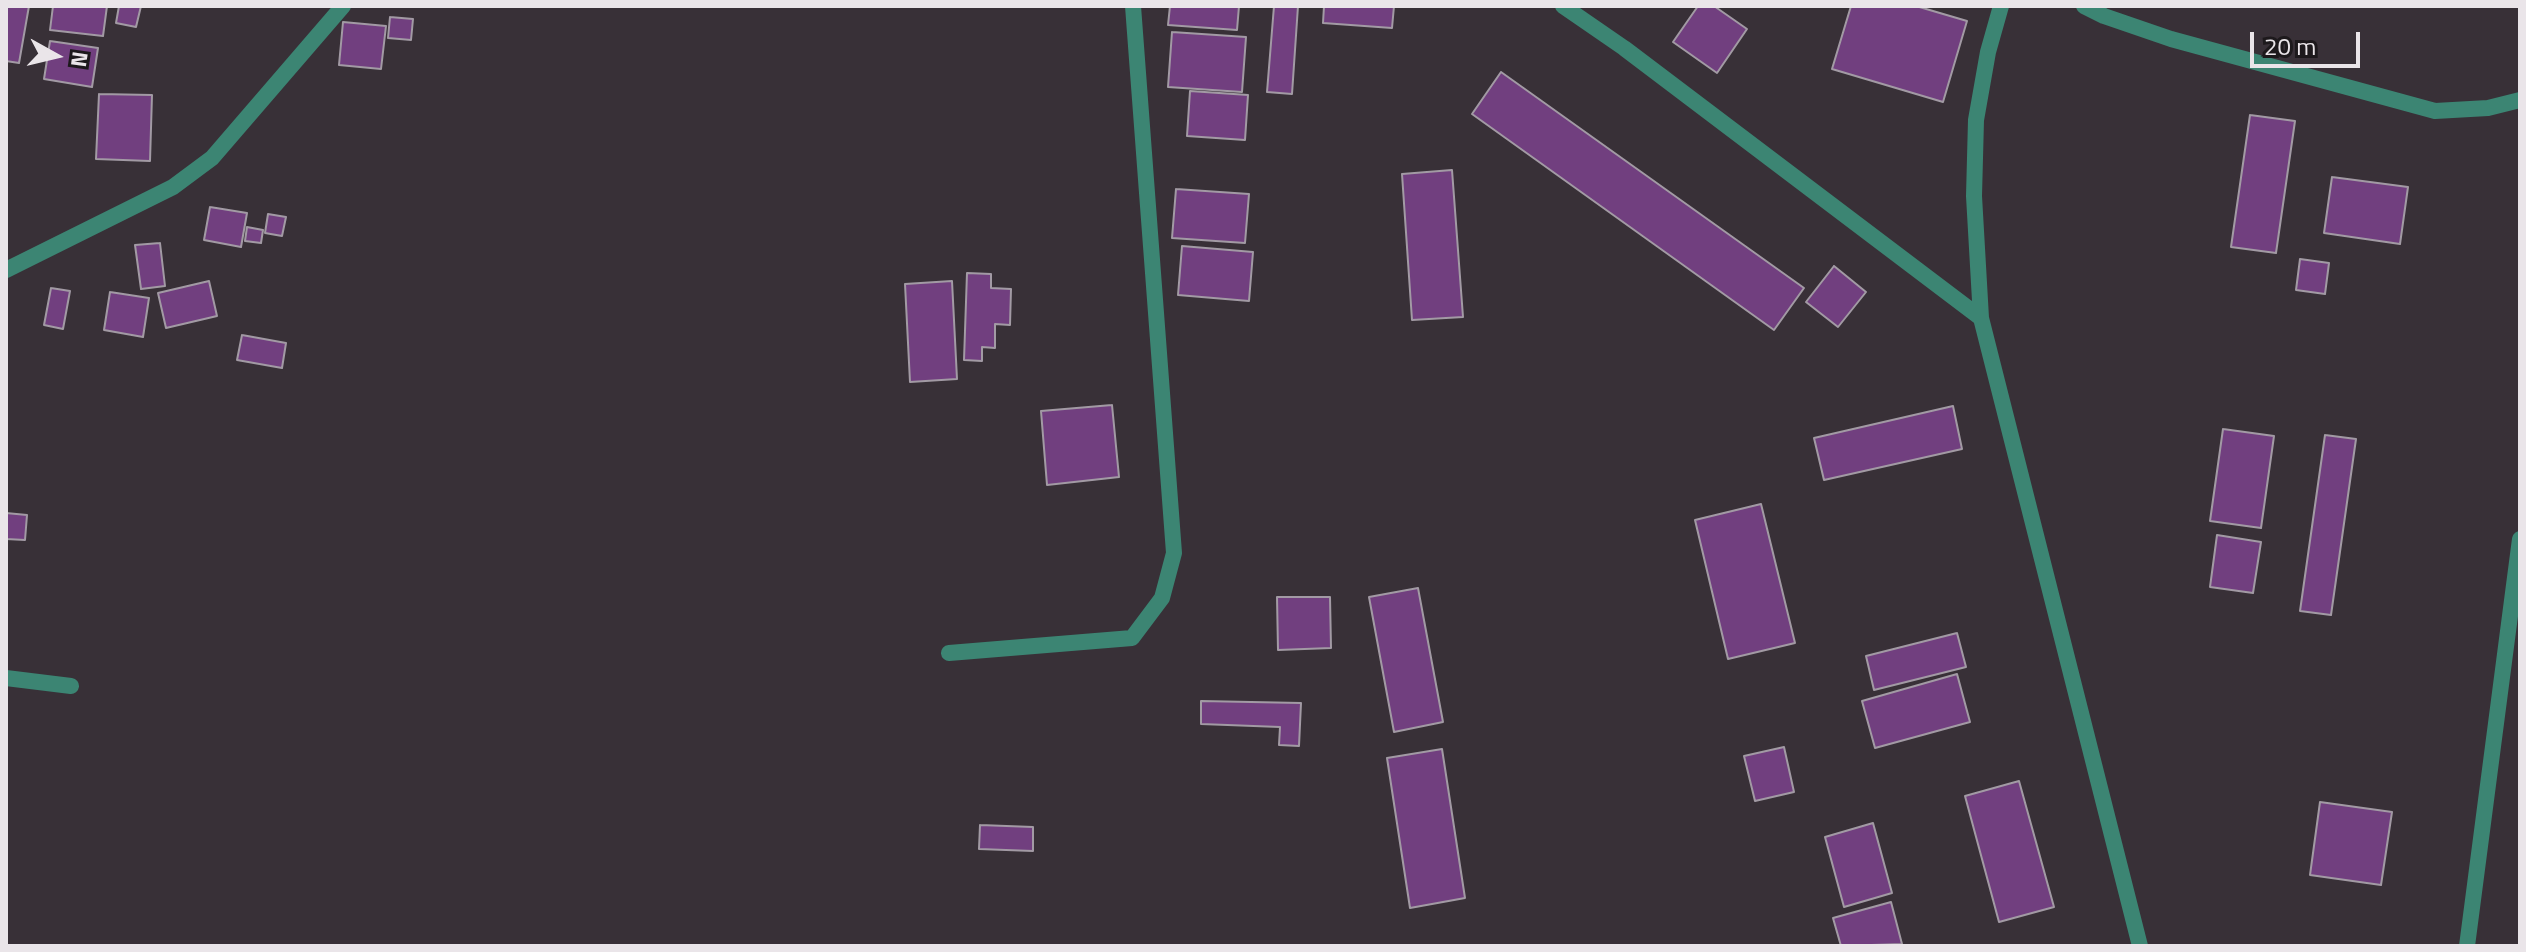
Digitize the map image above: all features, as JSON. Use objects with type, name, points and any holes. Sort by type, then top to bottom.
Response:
[{"type":"street","points":[[6,270],[173,187],[212,158],[343,6]]},
{"type":"street","points":[[949,653],[1132,638],[1162,598],[1174,553],[1133,6]]},
{"type":"street","points":[[1563,6],[1624,48],[1981,318]]},
{"type":"street","points":[[2001,6],[1988,52],[1976,120],[1974,196],[1981,318],[2140,946]]},
{"type":"street","points":[[2084,6],[2171,39],[2435,111],[2488,108],[2520,100]]},
{"type":"street","points":[[2467,946],[2520,539]]},
{"type":"street","points":[[6,678],[71,686]]},
{"type":"building","points":[[6,6],[29,6],[19,63],[6,61]]},
{"type":"building","points":[[53,6],[107,6],[103,36],[50,30]]},
{"type":"building","points":[[119,6],[141,6],[136,27],[116,23]]},
{"type":"building","points":[[1170,6],[1239,6],[1237,30],[1168,25]]},
{"type":"building","points":[[1274,6],[1298,6],[1292,94],[1267,92]]},
{"type":"building","points":[[1324,6],[1394,6],[1392,28],[1323,23]]},
{"type":"building","points":[[1698,6],[1714,6],[1747,29],[1717,73],[1673,42]]},
{"type":"building","points":[[1851,6],[1916,6],[1967,21],[1943,102],[1832,69]]},
{"type":"building","points":[[390,17],[413,19],[411,40],[388,38]]},
{"type":"building","points":[[343,22],[386,26],[381,69],[339,65]]},
{"type":"building","points":[[1172,32],[1246,37],[1242,92],[1168,87]]},
{"type":"building","points":[[50,41],[98,48],[92,87],[44,79]]},
{"type":"building","points":[[1501,72],[1804,288],[1774,330],[1472,114]]},
{"type":"building","points":[[1190,91],[1248,95],[1245,140],[1187,136]]},
{"type":"building","points":[[99,94],[152,95],[150,161],[96,159]]},
{"type":"building","points":[[2250,115],[2295,121],[2276,253],[2231,247]]},
{"type":"building","points":[[1452,170],[1463,317],[1412,320],[1402,174]]},
{"type":"building","points":[[2332,177],[2408,187],[2400,244],[2324,233]]},
{"type":"building","points":[[1176,189],[1249,194],[1245,243],[1172,238]]},
{"type":"building","points":[[210,207],[247,213],[241,247],[204,240]]},
{"type":"building","points":[[268,214],[286,217],[282,236],[265,233]]},
{"type":"building","points":[[247,227],[263,230],[261,243],[245,241]]},
{"type":"building","points":[[160,243],[165,286],[141,289],[135,245]]},
{"type":"building","points":[[1182,246],[1253,252],[1249,301],[1178,295]]},
{"type":"building","points":[[2300,259],[2329,263],[2325,294],[2296,290]]},
{"type":"building","points":[[1834,266],[1866,292],[1838,327],[1806,302]]},
{"type":"building","points":[[967,273],[991,274],[991,288],[1011,289],[1010,325],[995,324],[995,348],[982,347],[982,361],[964,360]]},
{"type":"building","points":[[209,281],[217,316],[166,328],[158,293]]},
{"type":"building","points":[[952,281],[957,379],[910,382],[905,284]]},
{"type":"building","points":[[51,288],[70,291],[63,329],[44,325]]},
{"type":"building","points":[[110,292],[149,298],[143,337],[104,330]]},
{"type":"building","points":[[242,335],[286,343],[282,368],[237,360]]},
{"type":"building","points":[[1112,405],[1119,477],[1047,485],[1041,411]]},
{"type":"building","points":[[1953,406],[1962,449],[1824,480],[1814,438]]},
{"type":"building","points":[[2223,429],[2274,436],[2261,528],[2210,521]]},
{"type":"building","points":[[2325,435],[2356,439],[2331,615],[2300,611]]},
{"type":"building","points":[[1761,504],[1795,643],[1728,659],[1695,520]]},
{"type":"building","points":[[6,513],[27,515],[25,540],[6,539]]},
{"type":"building","points":[[2217,535],[2261,542],[2253,593],[2210,587]]},
{"type":"building","points":[[1418,588],[1443,722],[1394,732],[1369,597]]},
{"type":"building","points":[[1277,597],[1330,597],[1331,648],[1278,650]]},
{"type":"building","points":[[1957,633],[1966,667],[1874,690],[1866,656]]},
{"type":"building","points":[[1957,674],[1970,722],[1875,748],[1862,701]]},
{"type":"building","points":[[1201,701],[1301,703],[1299,746],[1279,745],[1280,727],[1201,724]]},
{"type":"building","points":[[1784,747],[1794,792],[1755,801],[1744,756]]},
{"type":"building","points":[[1442,749],[1465,898],[1410,908],[1387,758]]},
{"type":"building","points":[[2019,781],[2054,907],[1999,922],[1965,796]]},
{"type":"building","points":[[2320,802],[2392,812],[2381,885],[2310,875]]},
{"type":"building","points":[[1873,823],[1892,893],[1844,907],[1825,837]]},
{"type":"building","points":[[980,825],[1033,827],[1033,851],[979,849]]},
{"type":"building","points":[[1891,902],[1902,944],[1841,946],[1833,918]]}]
